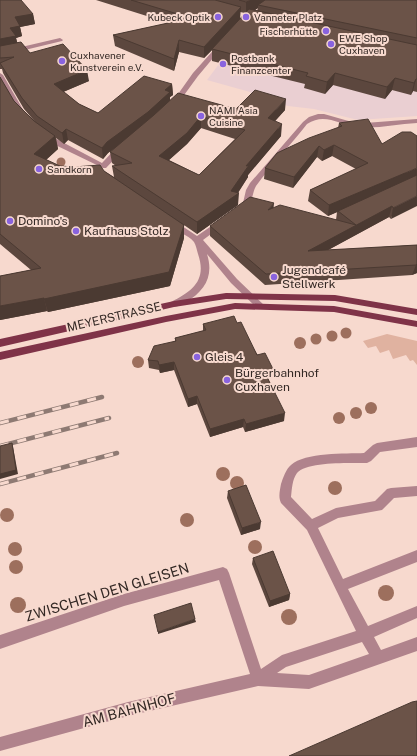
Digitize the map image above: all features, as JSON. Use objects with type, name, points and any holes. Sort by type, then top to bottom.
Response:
[{"type":"main road","name":"MEYERSTRASSE","points":[[0,343],[174,304],[226,296],[249,295],[335,298],[416,310]]},
{"type":"main road","name":"MEYERSTRASSE","points":[[0,356],[178,316],[235,306],[334,309],[417,324]]},
{"type":"street","points":[[169,109],[184,94],[189,84],[202,66],[227,38]]},
{"type":"street","points":[[0,54],[60,40]]},
{"type":"street","points":[[0,75],[25,118]]},
{"type":"street","points":[[198,240],[231,216],[251,204],[250,190],[253,185],[305,123],[315,116],[326,116],[358,125],[417,121]]},
{"type":"street","points":[[37,131],[103,169],[112,156],[129,143]]},
{"type":"street","points":[[166,218],[198,240],[210,251],[234,282],[260,306]]},
{"type":"street","points":[[174,304],[188,297],[197,289],[202,281],[206,267],[198,240]]},
{"type":"street","points":[[378,658],[340,586],[311,526],[285,498],[286,487],[290,475],[297,467],[310,462],[367,458],[377,448],[417,442]]},
{"type":"street","points":[[311,526],[336,513],[378,506],[391,493],[417,491]]},
{"type":"street","points":[[340,586],[417,556]]},
{"type":"street","name":"ZWISCHEN DEN GLEISEN","points":[[0,642],[124,600],[223,573],[258,679]]},
{"type":"street","name":"AM BAHNHOF","points":[[258,679],[282,662],[365,634],[417,612]]},
{"type":"street","name":"AM BAHNHOF","points":[[0,744],[128,709],[258,679],[309,682],[417,644]]},
{"type":"shaded area","points":[[237,40],[417,58],[417,116],[358,120],[314,109],[288,106],[256,97],[250,92],[207,80]]},
{"type":"shaded area","points":[[387,334],[417,341],[417,365],[413,360],[410,361],[406,355],[393,359],[389,350],[380,353],[376,346],[368,348],[363,341]]},
{"type":"building","points":[[0,0],[21,0],[33,14],[15,17],[20,26],[10,28],[16,36],[0,39]]},
{"type":"building","points":[[131,0],[215,0],[241,7],[204,47],[179,40],[174,59],[113,35],[191,18]]},
{"type":"building","points":[[239,0],[252,0],[246,2]]},
{"type":"building","points":[[265,0],[417,0],[417,38],[258,5]]},
{"type":"building","points":[[249,9],[417,45],[417,79],[414,83],[395,78],[387,87],[335,73],[327,82],[306,76],[308,73],[212,49]]},
{"type":"building","points":[[21,42],[30,53],[63,44],[87,70],[54,84],[79,104],[98,113],[144,76],[172,84],[165,90],[170,92],[148,112],[107,142],[102,148],[66,129],[62,133],[37,116],[22,98],[0,63],[14,57],[0,58],[0,46]]},
{"type":"building","points":[[0,77],[14,101],[34,121],[55,136],[34,154],[60,166],[74,167],[100,165],[104,171],[184,225],[169,272],[44,299],[0,306],[0,276],[41,268],[0,234]]},
{"type":"building","points":[[255,90],[286,99],[268,118],[282,124],[246,166],[249,165],[231,191],[239,193],[197,222],[112,166],[132,163],[110,152],[178,93],[236,109]],"holes":[[[201,116],[245,130],[199,175],[159,156],[187,133]]]},
{"type":"building","points":[[368,119],[382,144],[402,132],[411,132],[417,136],[417,168],[329,205],[310,190],[368,163],[334,145],[324,150],[319,146],[294,177],[265,168],[277,153],[309,138],[342,126],[339,123]]},
{"type":"building","points":[[417,175],[417,196],[393,208],[392,206],[308,251],[417,245],[416,265],[266,274],[210,226],[250,197],[274,203],[268,210],[280,205],[356,225],[338,211]]},
{"type":"building","name":"Bürgerbahnhof Cuxhaven","points":[[234,316],[237,323],[241,322],[257,355],[265,353],[273,369],[264,371],[285,413],[246,424],[244,419],[210,429],[197,396],[188,399],[174,362],[159,365],[158,361],[148,360],[154,346],[176,341],[175,338],[206,330],[203,324]]},
{"type":"building","points":[[12,443],[16,470],[0,474],[0,446]]},
{"type":"building","points":[[246,485],[261,522],[242,528],[228,491]]},
{"type":"building","points":[[273,551],[290,594],[270,601],[253,558]]},
{"type":"building","points":[[191,603],[195,619],[158,632],[154,615]]},
{"type":"building","points":[[417,701],[417,756],[289,756],[412,702]]},
{"type":"railway","points":[[0,423],[102,397]]},
{"type":"railway","points":[[0,446],[109,418]]},
{"type":"railway","points":[[0,484],[117,453]]},
{"type":"place","name":"Kubeck Optik","points":[[218,17]]},
{"type":"place","name":"Vanneter Platz","points":[[246,17]]},
{"type":"place","name":"Fischerhütte","points":[[326,31]]},
{"type":"place","name":"EWE Shop Cuxhaven","points":[[331,44]]},
{"type":"place","name":"Cuxhavener Kunstverein e.V.","points":[[62,61]]},
{"type":"place","name":"Postbank Finanzcenter","points":[[223,64]]},
{"type":"place","name":"NAMI Asia Cuisine","points":[[201,116]]},
{"type":"place","name":"Sandkorn","points":[[39,169]]},
{"type":"place","name":"Domino's","points":[[10,221]]},
{"type":"place","name":"Kaufhaus Stolz","points":[[76,231]]},
{"type":"place","name":"Jugendcafé Stellwerk","points":[[274,277]]},
{"type":"place","name":"Gleis 4","points":[[197,357]]},
{"type":"place","name":"Bürgerbahnhof Cuxhaven","points":[[227,380]]}]
